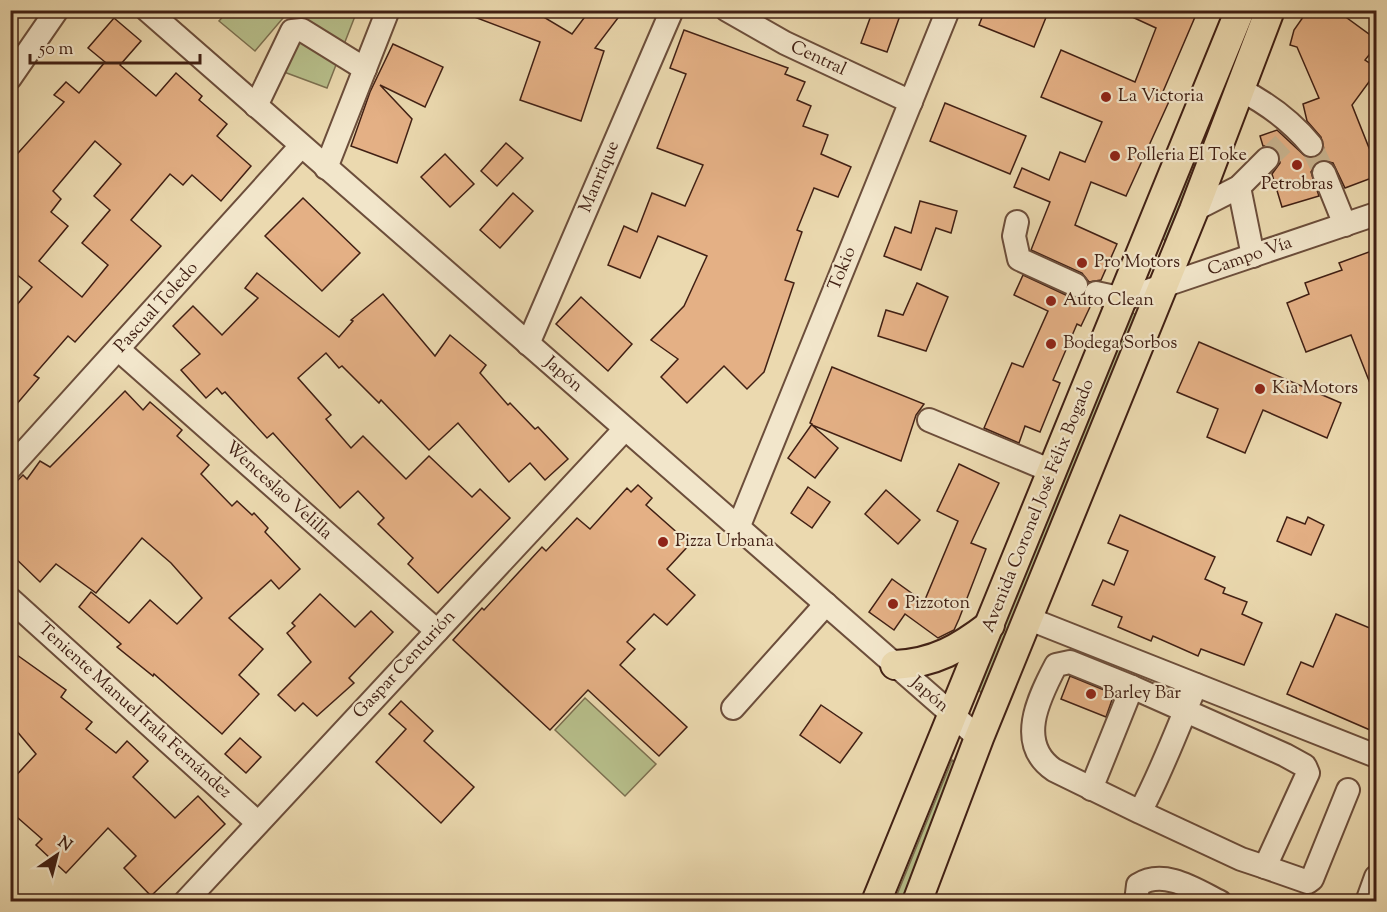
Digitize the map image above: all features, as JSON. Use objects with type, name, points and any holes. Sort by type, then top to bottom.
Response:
[{"type":"main road","name":"Avenida Coronel José Félix Bogado","points":[[876,902],[1054,472],[1240,10]]},
{"type":"main road","name":"Avenida Coronel José Félix Bogado","points":[[917,902],[979,738],[1194,210],[1270,10]]},
{"type":"main road","points":[[895,666],[920,664],[949,654],[990,625]]},
{"type":"street","points":[[10,78],[57,10]]},
{"type":"street","name":"Japón","points":[[147,10],[979,738]]},
{"type":"street","points":[[326,168],[388,10]]},
{"type":"street","name":"Manrique","points":[[528,344],[672,10]]},
{"type":"street","name":"Central","points":[[727,10],[785,43],[911,102]]},
{"type":"street","name":"Tokio","points":[[738,528],[948,10]]},
{"type":"street","points":[[256,105],[292,31],[296,29],[302,30],[365,69]]},
{"type":"street","points":[[1239,89],[1274,110],[1300,136]]},
{"type":"street","name":"Pascual Toledo","points":[[10,468],[302,146]]},
{"type":"street","points":[[1194,210],[1239,187],[1267,159]]},
{"type":"street","points":[[1324,173],[1346,225]]},
{"type":"street","points":[[1239,187],[1253,256]]},
{"type":"street","name":"Campo Vía","points":[[1124,299],[1377,214]]},
{"type":"street","points":[[1017,222],[1014,236],[1018,260],[1086,289],[1124,299]]},
{"type":"street","name":"Wenceslao Velilla","points":[[119,350],[437,632]]},
{"type":"street","points":[[929,420],[1054,472]]},
{"type":"street","name":"Gaspar Centurión","points":[[185,902],[626,429]]},
{"type":"street","name":"Teniente Manuel Irala Fernández","points":[[10,599],[258,823]]},
{"type":"street","points":[[733,708],[825,604]]},
{"type":"street","points":[[1028,618],[1377,756]]},
{"type":"street","points":[[1265,867],[1307,770],[1285,755],[1132,687],[1070,662],[1061,662],[1052,672],[1031,730],[1036,751],[1042,762],[1091,789],[1241,859],[1308,882],[1312,879],[1348,790]]},
{"type":"street","points":[[1140,812],[1196,685]]},
{"type":"street","points":[[1091,789],[1132,687]]},
{"type":"street","points":[[1367,902],[1377,877]]},
{"type":"street","points":[[1136,902],[1138,885],[1149,878],[1169,879],[1220,902]]},
{"type":"green space","points":[[228,11],[289,11],[255,51],[219,21]]},
{"type":"green space","points":[[308,11],[357,11],[327,88],[284,72]]},
{"type":"green space","points":[[1253,11],[1260,11],[1165,241],[1163,238]]},
{"type":"green space","points":[[1133,313],[1136,315],[983,694],[979,690],[1129,315]]},
{"type":"green space","points":[[585,698],[656,764],[625,796],[555,730]]},
{"type":"green space","points":[[952,760],[957,763],[902,901],[894,902]]},
{"type":"building","points":[[456,10],[532,10],[572,34],[590,10],[624,10],[595,48],[604,51],[581,121],[520,100],[540,42]]},
{"type":"building","points":[[873,10],[902,10],[887,52],[861,43]]},
{"type":"building","points":[[985,10],[1049,10],[1034,47],[979,25]]},
{"type":"building","points":[[1117,10],[1198,10],[1162,94],[1171,97],[1126,196],[1091,182],[1075,225],[1117,244],[1101,280],[1089,282],[1082,273],[1031,250],[1050,202],[1014,187],[1022,168],[1049,180],[1060,152],[1085,162],[1102,122],[1041,97],[1061,50],[1135,82],[1156,28]]},
{"type":"building","points":[[1308,10],[1336,10],[1377,40],[1377,45],[1365,60],[1377,68],[1377,71],[1352,105],[1377,168],[1377,176],[1345,188],[1333,163],[1320,160],[1311,172],[1319,196],[1282,207],[1272,174],[1280,163],[1280,155],[1271,146],[1263,146],[1260,136],[1277,130],[1307,158],[1319,155],[1324,149],[1321,137],[1307,121],[1303,104],[1319,98],[1297,47],[1290,45],[1294,30]]},
{"type":"building","points":[[114,18],[141,41],[120,65],[156,96],[176,73],[202,96],[199,100],[227,124],[217,136],[251,166],[221,201],[192,175],[183,185],[170,174],[131,220],[161,246],[75,342],[68,336],[34,375],[39,378],[10,412],[10,313],[32,287],[10,269],[10,162],[64,102],[54,95],[66,82],[79,93],[105,62],[88,48]],"holes":[[[95,141],[121,164],[94,196],[110,210],[82,243],[108,265],[82,297],[39,261],[68,226],[51,212],[61,199],[53,191]]]},
{"type":"building","points":[[684,30],[788,68],[785,74],[805,82],[797,100],[811,106],[803,126],[828,135],[821,154],[851,167],[838,197],[814,188],[797,230],[802,232],[785,280],[794,283],[764,372],[747,389],[724,366],[687,403],[661,377],[678,359],[651,340],[684,306],[707,256],[658,236],[640,278],[608,265],[624,226],[637,232],[652,193],[685,206],[703,165],[657,148],[686,74],[670,68]]},
{"type":"building","points":[[393,44],[443,67],[425,107],[380,85],[412,119],[397,163],[351,146],[370,92]]},
{"type":"building","points":[[945,103],[1026,136],[1010,174],[930,141]]},
{"type":"building","points":[[506,143],[523,158],[497,186],[481,171]]},
{"type":"building","points":[[445,154],[474,184],[450,207],[421,177]]},
{"type":"building","points":[[513,193],[533,211],[500,248],[480,230]]},
{"type":"building","points":[[303,198],[360,253],[322,291],[265,236]]},
{"type":"building","points":[[920,201],[957,211],[951,233],[936,228],[921,270],[884,256],[895,227],[911,233]]},
{"type":"building","points":[[1377,249],[1377,395],[1375,396],[1351,335],[1306,352],[1287,303],[1309,294],[1305,283],[1342,270],[1339,263]]},
{"type":"building","points":[[257,273],[339,337],[353,321],[351,320],[383,294],[435,356],[450,335],[486,365],[480,373],[508,405],[510,403],[535,429],[538,427],[568,459],[545,480],[530,463],[509,482],[458,423],[429,450],[381,400],[379,403],[342,366],[339,368],[326,353],[298,378],[331,415],[326,419],[351,448],[363,436],[406,479],[429,456],[472,497],[480,489],[510,518],[438,593],[408,564],[413,558],[378,524],[384,518],[358,491],[340,508],[273,433],[267,438],[225,392],[222,394],[217,388],[206,398],[181,370],[200,354],[173,326],[193,306],[222,335],[258,298],[245,288]]},
{"type":"building","points":[[1023,275],[1070,297],[1083,296],[1091,305],[1081,326],[1077,324],[1053,380],[1060,383],[1040,432],[1025,426],[1019,443],[984,428],[1012,363],[1023,367],[1048,311],[1014,295]]},
{"type":"building","points":[[917,283],[948,297],[926,351],[878,336],[886,310],[903,315]]},
{"type":"building","points":[[581,297],[632,344],[608,371],[556,324]]},
{"type":"building","name":"Kia Motors","points":[[1199,342],[1341,403],[1327,438],[1263,410],[1245,453],[1207,437],[1218,409],[1177,392]]},
{"type":"building","points":[[832,367],[924,404],[916,415],[901,461],[812,425],[838,448],[815,478],[788,458],[812,424],[810,423]]},
{"type":"building","points":[[125,391],[143,410],[150,402],[182,430],[177,436],[209,465],[201,474],[232,506],[237,501],[252,515],[254,513],[268,528],[265,532],[300,569],[279,589],[271,580],[229,618],[263,649],[239,675],[259,694],[222,734],[154,674],[153,676],[117,647],[121,644],[79,607],[91,592],[129,623],[150,600],[177,624],[202,598],[171,563],[142,538],[96,593],[56,564],[40,582],[10,553],[10,488],[23,475],[27,479],[40,461],[50,467]]},
{"type":"building","points":[[959,464],[999,483],[971,543],[986,549],[959,619],[954,630],[938,638],[905,614],[894,630],[869,612],[892,579],[924,602],[958,521],[937,511]]},
{"type":"building","points":[[638,485],[652,498],[646,505],[690,544],[667,569],[695,595],[667,625],[654,614],[627,642],[635,649],[620,665],[687,727],[659,756],[588,690],[550,730],[453,640],[542,547],[546,551],[577,518],[590,529],[627,488],[631,492]]},
{"type":"building","points":[[808,487],[830,502],[812,528],[791,513]]},
{"type":"building","points":[[886,490],[920,520],[898,544],[865,514]]},
{"type":"building","points":[[1120,515],[1215,557],[1205,579],[1225,588],[1223,593],[1247,602],[1242,614],[1262,623],[1244,665],[1201,649],[1198,656],[1153,636],[1151,641],[1118,627],[1122,617],[1092,605],[1103,580],[1114,585],[1128,551],[1108,543]]},
{"type":"building","points":[[1287,517],[1305,524],[1308,517],[1324,525],[1311,555],[1277,541]]},
{"type":"building","points":[[320,594],[355,627],[371,611],[393,632],[349,678],[354,683],[317,716],[303,703],[295,711],[278,695],[311,662],[287,633],[295,626],[292,623]]},
{"type":"building","points":[[1336,614],[1377,631],[1377,733],[1287,694],[1301,662],[1313,667]]},
{"type":"building","points":[[10,650],[66,690],[61,697],[92,722],[86,729],[116,753],[127,741],[148,761],[133,777],[175,818],[198,796],[225,824],[151,896],[124,868],[136,856],[108,828],[66,873],[36,845],[42,839],[10,811],[10,782],[36,754],[10,723]]},
{"type":"building","name":"Barley Bar","points":[[1070,676],[1114,694],[1106,717],[1061,699]]},
{"type":"building","points":[[401,701],[433,731],[424,741],[474,787],[441,823],[376,762],[406,729],[389,714]]},
{"type":"building","points":[[821,705],[862,733],[840,763],[800,735]]},
{"type":"building","points":[[240,738],[261,757],[246,773],[225,754]]},
{"type":"tunnel","points":[[1267,159],[1291,136]]},
{"type":"tunnel","points":[[1311,145],[1324,173]]},
{"type":"place","name":"La Victoria","points":[[1106,97]]},
{"type":"place","name":"Polleria El Toke","points":[[1115,156]]},
{"type":"place","name":"Petrobras","points":[[1297,165]]},
{"type":"place","name":"Pro Motors","points":[[1082,263]]},
{"type":"place","name":"Auto Clean","points":[[1051,301]]},
{"type":"place","name":"Bodega Sorbos","points":[[1051,344]]},
{"type":"place","name":"Kia Motors","points":[[1260,389]]},
{"type":"place","name":"Pizza Urbana","points":[[663,542]]},
{"type":"place","name":"Pizzoton","points":[[893,604]]},
{"type":"place","name":"Barley Bar","points":[[1091,694]]}]
